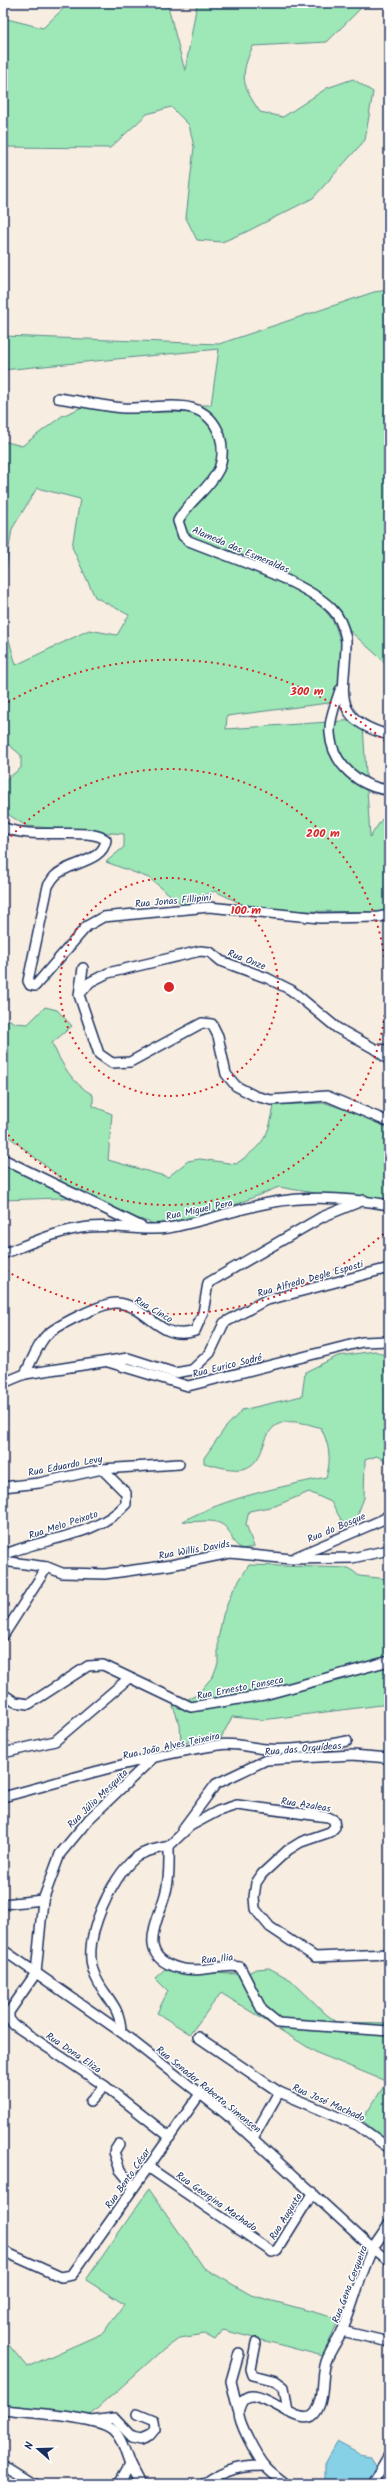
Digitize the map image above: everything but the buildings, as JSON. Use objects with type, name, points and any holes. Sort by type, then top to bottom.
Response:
[{"type":"street","name":"Alameda das Esmeraldas","points":[[58,398],[130,408],[194,408],[207,414],[217,429],[223,446],[219,468],[204,492],[184,509],[178,521],[183,536],[190,541],[292,584],[332,610],[344,630],[346,639],[343,682]]},
{"type":"street","points":[[343,682],[343,701],[353,716],[366,728],[389,735]]},
{"type":"street","points":[[343,682],[330,732],[335,756],[353,777],[374,789],[389,790]]},
{"type":"street","name":"Rua Jonas Fillipini","points":[[3,827],[14,832],[29,835],[80,834],[102,836],[106,840],[105,846],[97,854],[55,875],[48,886],[28,981],[30,985],[36,986],[87,926],[103,917],[209,908],[320,918],[379,917],[389,915]]},
{"type":"street","name":"Rua Onze","points":[[79,996],[90,982],[108,973],[200,951],[210,952],[221,961],[267,978],[291,990],[326,1020],[375,1049],[389,1060]]},
{"type":"street","points":[[83,968],[79,996],[99,1054],[112,1063],[130,1062],[202,1023],[212,1024],[218,1036],[226,1074],[236,1086],[255,1096],[271,1100],[327,1096],[389,1122]]},
{"type":"street","name":"Rua Onze","points":[[375,1049],[389,1050]]},
{"type":"street","name":"Rua Miguel Pera","points":[[3,1159],[145,1229],[166,1228],[199,1222],[273,1202],[309,1198],[364,1200],[389,1205]]},
{"type":"street","name":"Rua Cinco","points":[[25,1374],[44,1338],[53,1329],[104,1306],[118,1303],[133,1309],[172,1332],[182,1335],[195,1331],[203,1313],[208,1283],[322,1217],[364,1200]]},
{"type":"street","points":[[3,1254],[62,1231],[91,1227],[145,1229]]},
{"type":"street","name":"Rua Alfredo Degle Esposti","points":[[103,1361],[128,1358],[175,1373],[192,1370],[210,1353],[224,1323],[264,1301],[389,1268]]},
{"type":"street","name":"Rua Eurico Sodré","points":[[3,1383],[25,1374],[103,1361],[188,1386],[362,1342],[389,1341]]},
{"type":"street","name":"Rua Eduardo Levy","points":[[3,1487],[39,1483],[102,1469],[179,1464]]},
{"type":"street","name":"Rua Melo Peixoto","points":[[3,1555],[69,1536],[105,1522],[118,1513],[126,1504],[126,1493],[102,1469]]},
{"type":"street","name":"Rua do Bosque","points":[[291,1559],[384,1519],[389,1514]]},
{"type":"street","name":"Rua Willis Davids","points":[[3,1561],[47,1567],[62,1573],[105,1574],[171,1565],[230,1553],[291,1559],[352,1558],[389,1550]]},
{"type":"street","points":[[3,1636],[47,1567]]},
{"type":"street","name":"Rua Ernesto Fonseca","points":[[3,1694],[15,1702],[29,1704],[88,1666],[103,1664],[191,1708],[264,1695],[389,1661]]},
{"type":"street","points":[[3,1753],[56,1741],[129,1678]]},
{"type":"street","name":"Rua João Alves Teixeira","points":[[3,1797],[153,1758],[219,1744],[241,1745],[266,1749],[312,1748],[347,1741]]},
{"type":"street","name":"Rua das Orquídeas","points":[[179,1836],[185,1825],[216,1784],[266,1760],[352,1755],[389,1758]]},
{"type":"street","name":"Rua Júlio Mesquita","points":[[36,1973],[43,1900],[60,1854],[75,1834],[153,1758]]},
{"type":"street","name":"Rua Azaleas","points":[[169,1846],[190,1826],[218,1811],[237,1805],[328,1817],[334,1820],[335,1827],[330,1832],[301,1842],[288,1850],[262,1874],[256,1883],[254,1897],[255,1909],[270,1927],[315,1957],[389,1954]]},
{"type":"street","points":[[121,2032],[120,2015],[97,1982],[92,1968],[91,1956],[95,1930],[104,1903],[135,1858],[146,1851],[169,1846]]},
{"type":"street","name":"Rua Ilia","points":[[169,1846],[166,1894],[152,1935],[156,1956],[162,1961],[179,1968],[195,1970],[240,1967],[243,1969],[262,2010],[278,2023],[389,2031]]},
{"type":"street","points":[[3,1904],[43,1900]]},
{"type":"street","name":"Rua Senador Roberto Simonsen","points":[[3,1950],[121,2032],[200,2094],[253,2138],[373,2249],[389,2260]]},
{"type":"street","name":"Rua Dona Eliza","points":[[36,1973],[6,2010],[14,2025],[105,2086],[170,2137]]},
{"type":"street","name":"Rua José Machado","points":[[198,2037],[279,2092],[357,2125],[389,2148]]},
{"type":"street","points":[[90,2102],[105,2086]]},
{"type":"street","name":"Rua José Machado","points":[[253,2138],[279,2092]]},
{"type":"street","name":"Rua Bento César","points":[[3,2251],[61,2276],[72,2275],[200,2094]]},
{"type":"street","points":[[119,2144],[114,2152],[115,2161],[134,2187]]},
{"type":"street","name":"Rua Georgina Machado","points":[[148,2167],[269,2251],[274,2252]]},
{"type":"street","name":"Rua Augusta","points":[[274,2252],[313,2192]]},
{"type":"street","name":"Rua Gena Cerqueira","points":[[288,2412],[302,2419],[310,2418],[316,2412],[320,2402],[326,2363],[342,2331],[373,2249],[389,2224]]},
{"type":"street","points":[[342,2331],[389,2342]]},
{"type":"street","points":[[256,2343],[251,2369],[253,2375],[276,2382],[284,2387],[288,2412]]},
{"type":"street","points":[[239,2353],[231,2381],[238,2410],[239,2422],[265,2466],[286,2484]]},
{"type":"street","points":[[238,2410],[243,2402],[250,2397],[261,2398],[288,2412]]},
{"type":"street","points":[[3,2410],[91,2421],[112,2429],[119,2436],[130,2465],[140,2484]]},
{"type":"street","points":[[91,2421],[104,2417],[114,2418],[132,2437],[141,2439],[150,2435],[155,2429],[154,2421],[137,2414]]},
{"type":"street","points":[[372,2484],[389,2455]]},
{"type":"street","points":[[120,2484],[130,2465]]},
{"type":"street","points":[[204,2484],[216,2475],[228,2470],[244,2466],[265,2466]]},
{"type":"street","points":[[3,2467],[33,2482]]},
{"type":"green space","points":[[69,3],[167,3],[185,71],[197,3],[366,3],[327,42],[253,46],[244,73],[246,88],[260,112],[283,117],[327,88],[353,79],[373,92],[365,140],[313,198],[246,232],[222,242],[197,240],[186,218],[194,147],[189,125],[171,107],[147,114],[110,148],[3,147],[3,18],[43,28]]},
{"type":"green space","points":[[389,290],[389,662],[387,664],[306,592],[304,593],[322,608],[331,618],[336,627],[342,648],[344,669],[344,701],[227,716],[226,729],[357,720],[363,725],[370,837],[382,819],[389,818],[389,912],[299,911],[248,907],[215,891],[183,905],[149,878],[106,862],[124,847],[124,834],[26,826],[3,811],[3,782],[21,768],[21,755],[3,740],[3,619],[16,665],[89,630],[117,635],[129,615],[95,597],[72,547],[80,499],[37,488],[12,529],[3,587],[3,441],[22,446],[62,416],[85,406],[211,405],[219,349],[3,370],[3,336],[219,344],[374,292]]},
{"type":"green space","points":[[45,1007],[57,1010],[72,1026],[52,1043],[68,1073],[79,1085],[93,1095],[93,1106],[112,1114],[108,1160],[168,1177],[188,1161],[200,1159],[236,1164],[259,1145],[267,1133],[274,1105],[326,1103],[389,1125],[389,1206],[279,1187],[192,1222],[155,1224],[98,1206],[88,1197],[3,1200],[3,1162],[50,1184],[62,1179],[3,1132],[3,1049],[5,1042],[2,1033],[5,1024],[8,1019],[15,1023],[28,1024]]},
{"type":"green space","points":[[375,1351],[389,1357],[389,1464],[377,1456],[365,1460],[364,1498],[355,1521],[343,1523],[331,1502],[309,1492],[275,1506],[249,1511],[246,1524],[254,1547],[242,1549],[234,1542],[224,1525],[213,1521],[183,1521],[235,1499],[271,1489],[326,1477],[329,1464],[329,1452],[321,1428],[299,1422],[284,1422],[274,1427],[268,1434],[255,1462],[246,1468],[231,1469],[219,1467],[204,1463],[204,1458],[225,1428],[242,1410],[302,1396],[305,1372],[338,1356]]},
{"type":"green space","points":[[249,1565],[349,1568],[359,1576],[389,1579],[389,1704],[262,1720],[232,1717],[221,1738],[181,1743],[180,1725],[173,1706],[197,1695],[213,1676],[218,1663],[218,1639],[223,1615],[232,1592]]},
{"type":"green space","points":[[269,1968],[291,1980],[327,2015],[337,2022],[389,2023],[389,2142],[362,2120],[386,2083],[383,2080],[317,2053],[221,1993],[190,2034],[157,2013],[168,1991],[155,1978],[165,1969],[196,1973],[246,1974],[256,1969]]},
{"type":"green space","points":[[149,2189],[204,2268],[251,2295],[339,2319],[323,2356],[223,2330],[215,2340],[204,2334],[180,2338],[159,2353],[89,2416],[3,2404],[3,2338],[27,2367],[103,2333],[124,2304],[86,2280]]},
{"type":"water","points":[[337,2442],[359,2454],[370,2456],[376,2465],[367,2484],[325,2484],[325,2463]]}]
